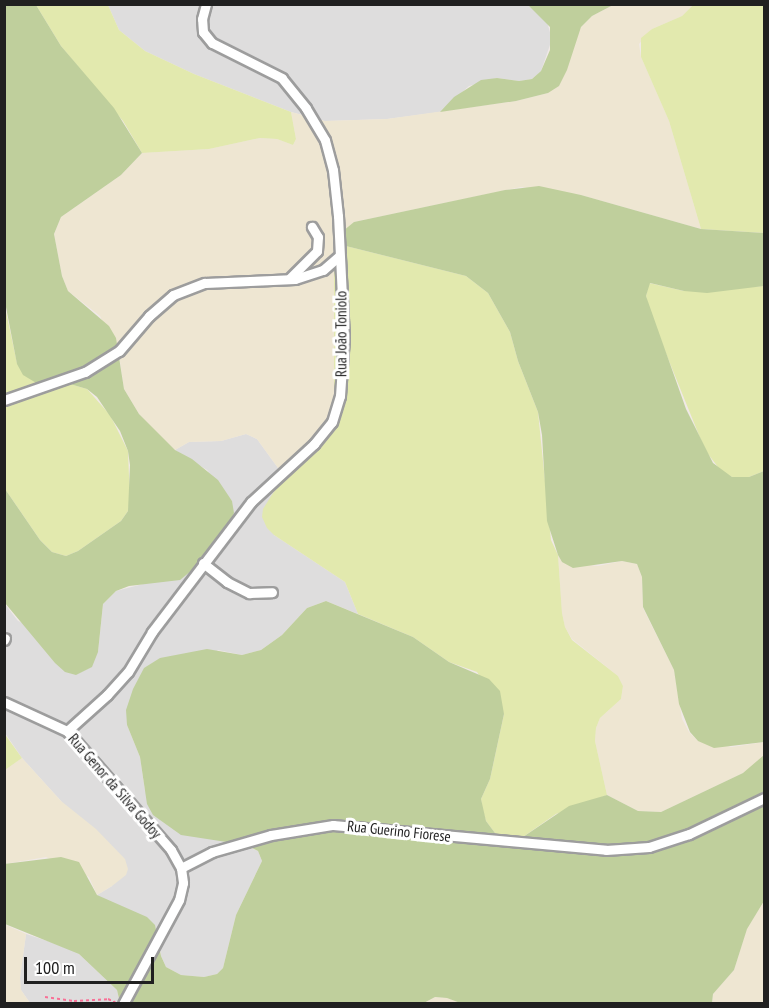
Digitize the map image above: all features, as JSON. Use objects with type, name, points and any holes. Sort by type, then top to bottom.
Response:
[{"type":"street","name":"Rua João Toniolo","points":[[67,731],[107,695],[128,672],[152,632],[250,502],[314,444],[332,422],[340,396],[344,338],[333,170],[319,126],[282,78],[212,43],[203,32],[202,19],[206,4]]},
{"type":"street","points":[[288,279],[317,251],[318,237],[312,227]]},
{"type":"street","points":[[4,400],[85,372],[119,351],[149,316],[173,294],[205,283],[288,279],[323,270],[339,256]]},
{"type":"street","points":[[202,563],[226,582],[249,593],[272,592]]},
{"type":"street","name":"Rua Genor da Silva Godoy","points":[[4,702],[67,731],[171,850],[181,868]]},
{"type":"street","name":"Rua Guerino Fiorese","points":[[181,868],[212,852],[271,835],[333,825],[606,850],[649,847],[689,834],[765,798]]},
{"type":"street","points":[[122,1004],[179,900],[183,884],[181,868]]},
{"type":"path","points":[[45,997],[74,1001],[108,999],[122,1004]]},
{"type":"shaded area","points":[[108,5],[528,5],[547,22],[552,39],[541,71],[532,79],[519,81],[497,78],[469,86],[440,112],[387,119],[325,121],[291,112],[194,74],[145,51],[119,30]]},
{"type":"shaded area","points":[[613,5],[693,5],[682,16],[652,29],[639,44],[641,57],[669,121],[701,229],[581,195],[521,187],[354,222],[334,404],[329,422],[286,479],[257,439],[246,434],[221,441],[189,442],[175,450],[154,431],[139,414],[124,389],[119,355],[100,316],[68,291],[62,276],[54,234],[61,217],[121,175],[142,153],[209,149],[260,138],[277,139],[293,145],[296,139],[291,112],[325,121],[387,119],[516,101],[548,93],[581,27],[592,16]]},
{"type":"shaded area","points":[[246,434],[257,439],[286,479],[273,493],[274,535],[345,582],[358,614],[326,601],[307,608],[282,635],[261,650],[242,655],[218,650],[127,725],[140,757],[145,791],[235,842],[258,851],[262,861],[236,915],[223,968],[217,974],[204,977],[181,975],[166,967],[161,956],[159,933],[97,895],[112,886],[61,801],[22,758],[5,733],[4,603],[18,621],[98,652],[103,604],[116,591],[143,584],[232,501],[207,470],[175,450],[189,442],[221,441]]},
{"type":"shaded area","points":[[558,555],[562,562],[598,566],[622,561],[637,564],[642,577],[643,608],[674,670],[682,719],[689,732],[698,741],[732,747],[764,742],[764,755],[754,765],[743,773],[661,812],[638,811],[607,795],[595,741],[596,728],[600,718],[621,699],[623,686],[618,676],[572,639],[565,627]]},
{"type":"shaded area","points":[[22,758],[61,801],[96,829],[125,859],[128,869],[126,875],[97,895],[89,877],[46,857],[5,864],[5,770]]},
{"type":"shaded area","points":[[764,901],[764,1003],[712,1004],[713,994],[734,970],[747,928]]},
{"type":"shaded area","points":[[4,924],[26,934],[20,978],[21,990],[30,1003],[5,1003]]},
{"type":"shaded area","points":[[26,934],[66,947],[79,954],[117,990],[120,1003],[30,1003],[21,990],[20,978]]},
{"type":"shaded area","points":[[435,997],[447,998],[463,1003],[422,1004]]},
{"type":"green space","points":[[5,5],[36,5],[61,46],[114,108],[142,153],[121,175],[61,217],[54,234],[62,276],[68,291],[109,326],[116,338],[124,389],[139,414],[175,450],[192,459],[218,480],[232,501],[234,513],[226,531],[197,566],[180,580],[129,586],[116,591],[103,604],[98,652],[92,667],[76,675],[65,672],[55,663],[5,603],[5,489],[40,540],[52,552],[66,556],[78,551],[121,521],[128,511],[130,465],[128,451],[120,431],[97,397],[87,389],[70,384],[38,384],[23,375],[17,364],[5,302]]},
{"type":"green space","points":[[36,5],[108,5],[119,30],[145,51],[194,74],[291,112],[296,139],[293,145],[277,139],[260,138],[209,149],[142,153],[123,121],[61,46]]},
{"type":"green space","points":[[528,5],[613,5],[592,16],[581,27],[567,70],[559,86],[548,93],[516,101],[440,112],[454,97],[481,80],[497,78],[519,81],[532,79],[541,71],[550,50],[550,27]]},
{"type":"green space","points":[[693,5],[764,5],[764,233],[701,229],[669,121],[641,57],[641,38],[652,29],[682,16]]},
{"type":"green space","points":[[539,186],[581,195],[701,229],[764,233],[764,286],[707,293],[684,291],[650,283],[646,296],[686,409],[713,463],[732,477],[749,477],[764,471],[764,742],[714,748],[698,741],[690,732],[679,704],[674,670],[643,607],[642,577],[637,564],[622,561],[573,568],[562,562],[547,521],[542,435],[538,412],[518,361],[510,332],[488,293],[466,276],[334,243],[337,236],[354,222],[505,190]]},
{"type":"green space","points":[[334,243],[466,276],[488,293],[510,332],[518,361],[538,412],[551,540],[558,555],[565,627],[572,640],[618,676],[623,686],[621,699],[600,718],[596,728],[595,741],[607,795],[556,814],[520,839],[498,837],[486,821],[482,808],[481,799],[490,779],[504,714],[477,672],[449,662],[413,637],[358,614],[345,582],[274,535],[267,528],[262,517],[263,509],[273,493],[322,434],[334,404]]},
{"type":"green space","points":[[649,283],[684,291],[764,286],[764,471],[749,477],[732,477],[721,471],[705,450],[650,314],[646,296]]},
{"type":"green space","points":[[4,302],[17,363],[38,384],[70,384],[87,389],[110,415],[128,451],[130,501],[128,511],[121,521],[78,551],[66,556],[52,552],[40,540],[5,489]]},
{"type":"green space","points":[[326,601],[413,637],[449,662],[489,679],[500,691],[504,714],[490,779],[481,799],[486,821],[498,837],[520,839],[569,806],[607,795],[638,811],[661,812],[743,773],[764,755],[764,901],[747,929],[734,970],[713,994],[712,1003],[463,1004],[447,998],[435,997],[422,1004],[120,1003],[117,990],[79,954],[5,924],[4,864],[61,857],[79,862],[97,895],[147,917],[155,925],[161,956],[166,967],[181,975],[204,977],[217,974],[223,968],[236,915],[262,861],[258,851],[246,845],[181,835],[153,815],[147,804],[140,757],[127,725],[126,710],[133,689],[144,668],[160,658],[207,649],[242,655],[261,650],[282,635],[307,608]]},
{"type":"green space","points":[[4,733],[22,758],[5,770],[4,770]]}]
